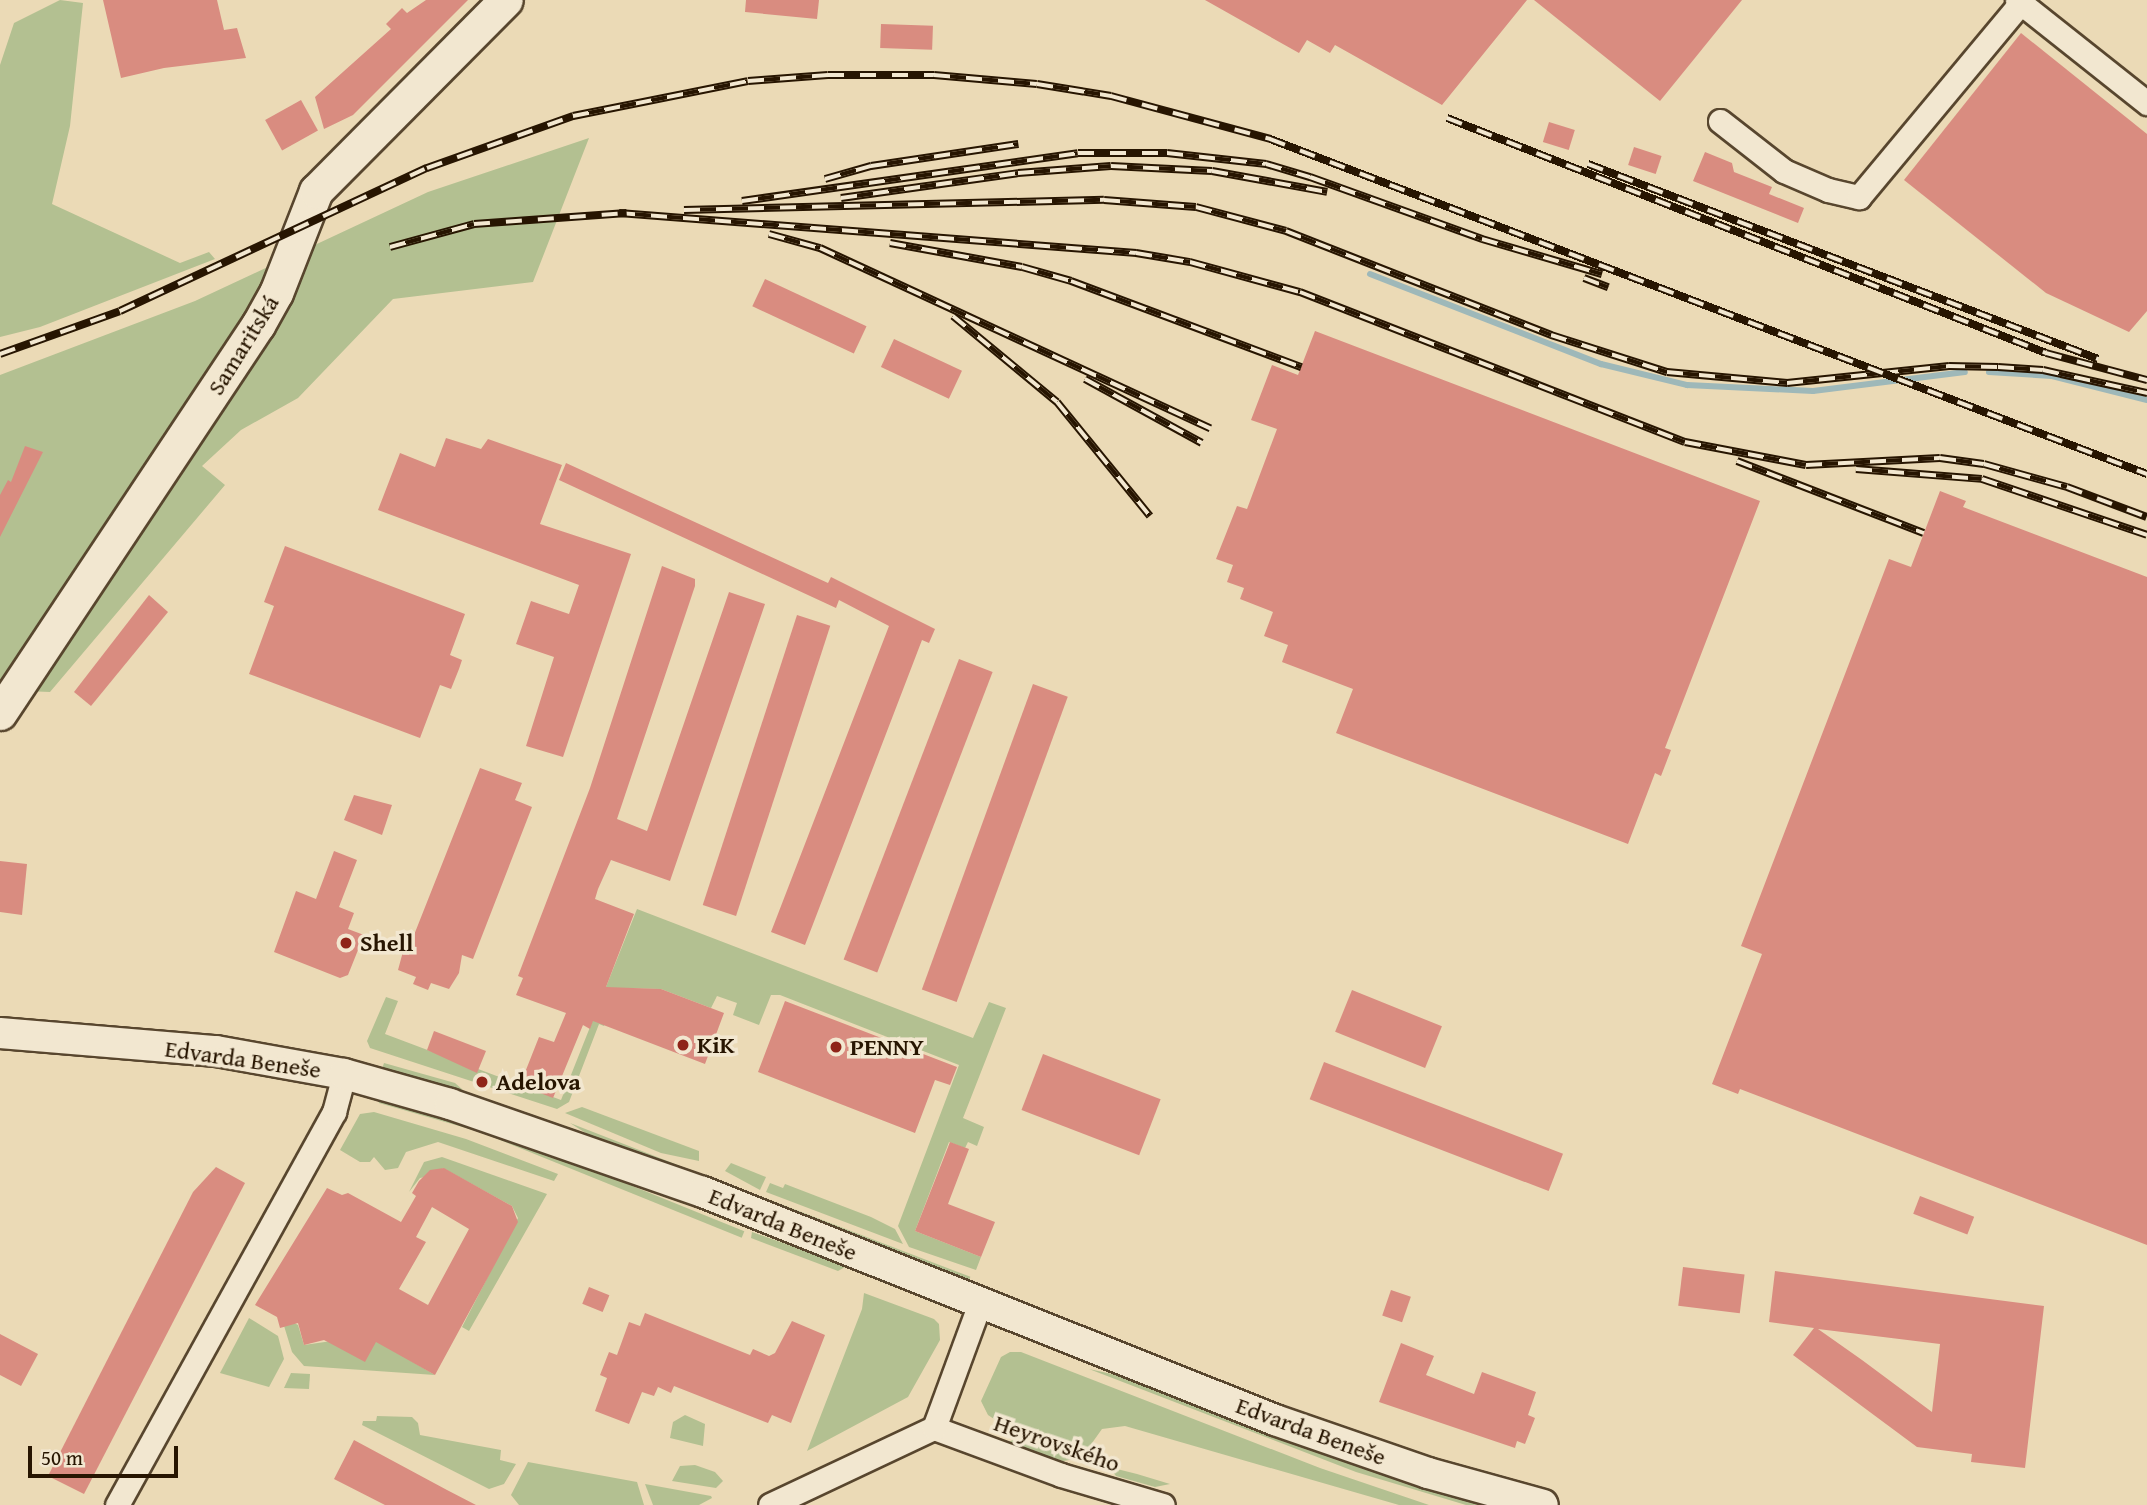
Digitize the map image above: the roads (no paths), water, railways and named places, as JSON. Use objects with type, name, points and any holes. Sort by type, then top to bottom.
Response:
[{"type":"main road","name":"Samaritská","points":[[0,713],[258,325],[276,293],[316,191],[506,0]]},
{"type":"street","points":[[1720,121],[1784,171],[1828,190],[1859,197],[2020,1],[2147,103]]},
{"type":"street","name":"Edvarda Beneše","points":[[0,1033],[216,1051],[344,1074],[493,1117],[703,1192],[1286,1424],[1428,1473],[1544,1505]]},
{"type":"street","points":[[117,1505],[334,1112],[344,1074]]},
{"type":"street","points":[[770,1505],[934,1428],[980,1303]]},
{"type":"street","name":"Heyrovského","points":[[934,1428],[1061,1475],[1163,1505]]},
{"type":"waterway","points":[[1370,274],[1601,364],[1687,385],[1813,391],[1965,372]]},
{"type":"waterway","points":[[1989,372],[2052,376],[2147,400]]},
{"type":"railway","points":[[0,354],[120,311],[427,168],[573,116],[748,81],[828,75],[934,75],[1037,84],[1111,96],[1270,139],[2147,474]]},
{"type":"railway","points":[[1447,118],[2046,353],[2147,380]]},
{"type":"railway","points":[[825,179],[871,166],[1018,144]]},
{"type":"railway","points":[[742,201],[1078,153],[1167,153],[1266,164],[1310,177],[1482,239],[1602,274]]},
{"type":"railway","points":[[1588,164],[2098,359]]},
{"type":"railway","points":[[841,198],[1018,173],[1111,166],[1212,171],[1327,192]]},
{"type":"railway","points":[[684,210],[1104,200],[1196,207],[1286,231],[1551,335],[1667,372],[1787,383],[1949,366],[1998,367],[2043,370],[2147,393]]},
{"type":"railway","points":[[619,213],[1136,253],[1190,262],[1300,292],[1685,442],[1806,465],[1940,458],[1984,464],[2067,487],[2147,517]]},
{"type":"railway","points":[[390,247],[474,224],[627,213]]},
{"type":"railway","points":[[769,234],[820,248],[1210,428]]},
{"type":"railway","points":[[890,243],[1022,267],[1071,281],[1301,367]]},
{"type":"railway","points":[[1584,278],[1608,287]]},
{"type":"railway","points":[[953,316],[1057,402],[1150,516]]},
{"type":"railway","points":[[1085,379],[1202,443]]},
{"type":"railway","points":[[1737,461],[1924,533]]},
{"type":"railway","points":[[1856,469],[1982,479],[2147,535]]},
{"type":"place","name":"Shell","points":[[346,943]]},
{"type":"place","name":"KiK","points":[[683,1045]]},
{"type":"place","name":"PENNY","points":[[836,1047]]},
{"type":"place","name":"Adelova","points":[[482,1082]]}]
